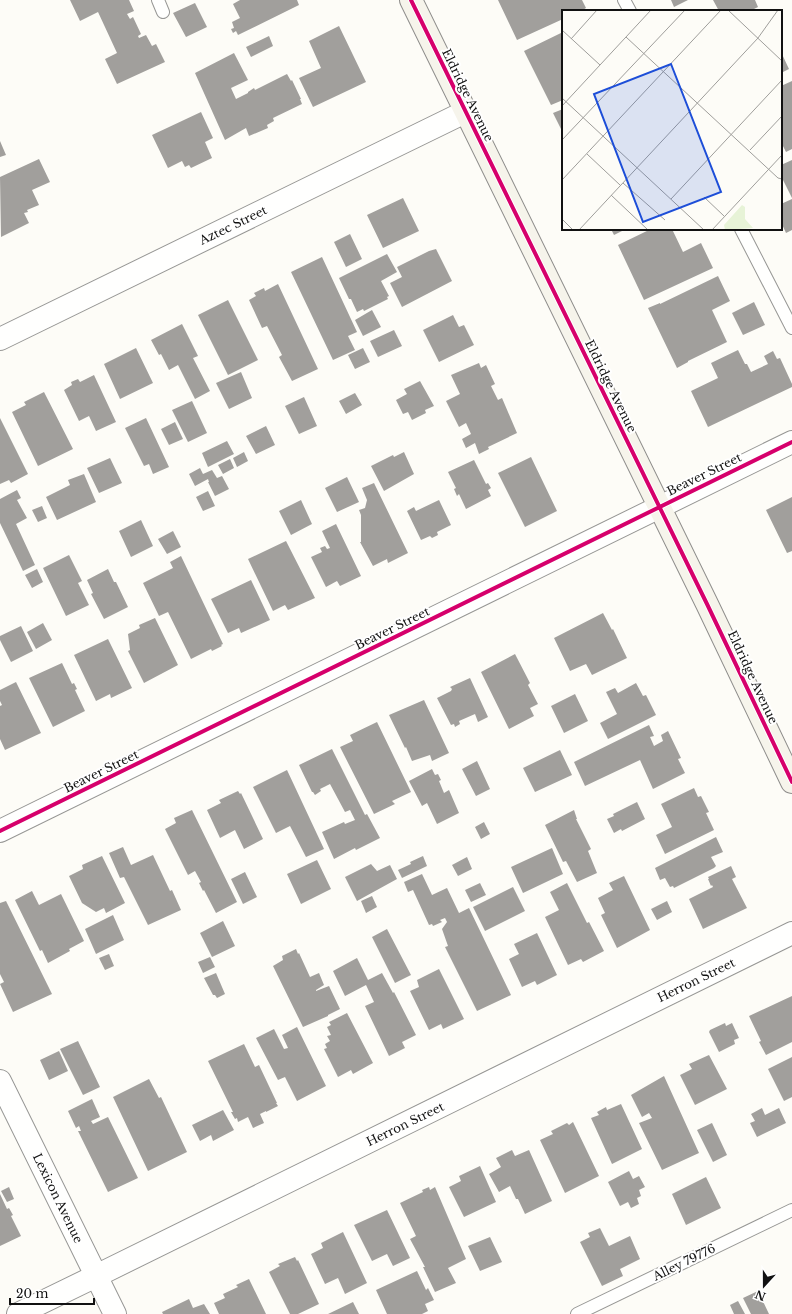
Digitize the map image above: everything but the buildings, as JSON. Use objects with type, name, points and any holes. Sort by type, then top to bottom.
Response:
[{"type":"street","name":"Eldridge Avenue","points":[[410,0],[708,604],[792,782]]},
{"type":"street","name":"Aztec Street","points":[[0,339],[465,112]]},
{"type":"street","name":"Beaver Street","points":[[0,831],[792,442]]},
{"type":"street","name":"Herron Street","points":[[18,1314],[792,933]]},
{"type":"street","name":"Lexicon Avenue","points":[[0,1081],[115,1314]]},
{"type":"lane","points":[[158,0],[163,12]]},
{"type":"lane","points":[[624,0],[629,10]]},
{"type":"lane","points":[[742,230],[792,328]]},
{"type":"lane","name":"Alley 79776","points":[[577,1314],[792,1210]]},
{"type":"cycle path","points":[[411,0],[707,604],[792,782]]},
{"type":"cycle path","points":[[0,831],[792,442]]}]
